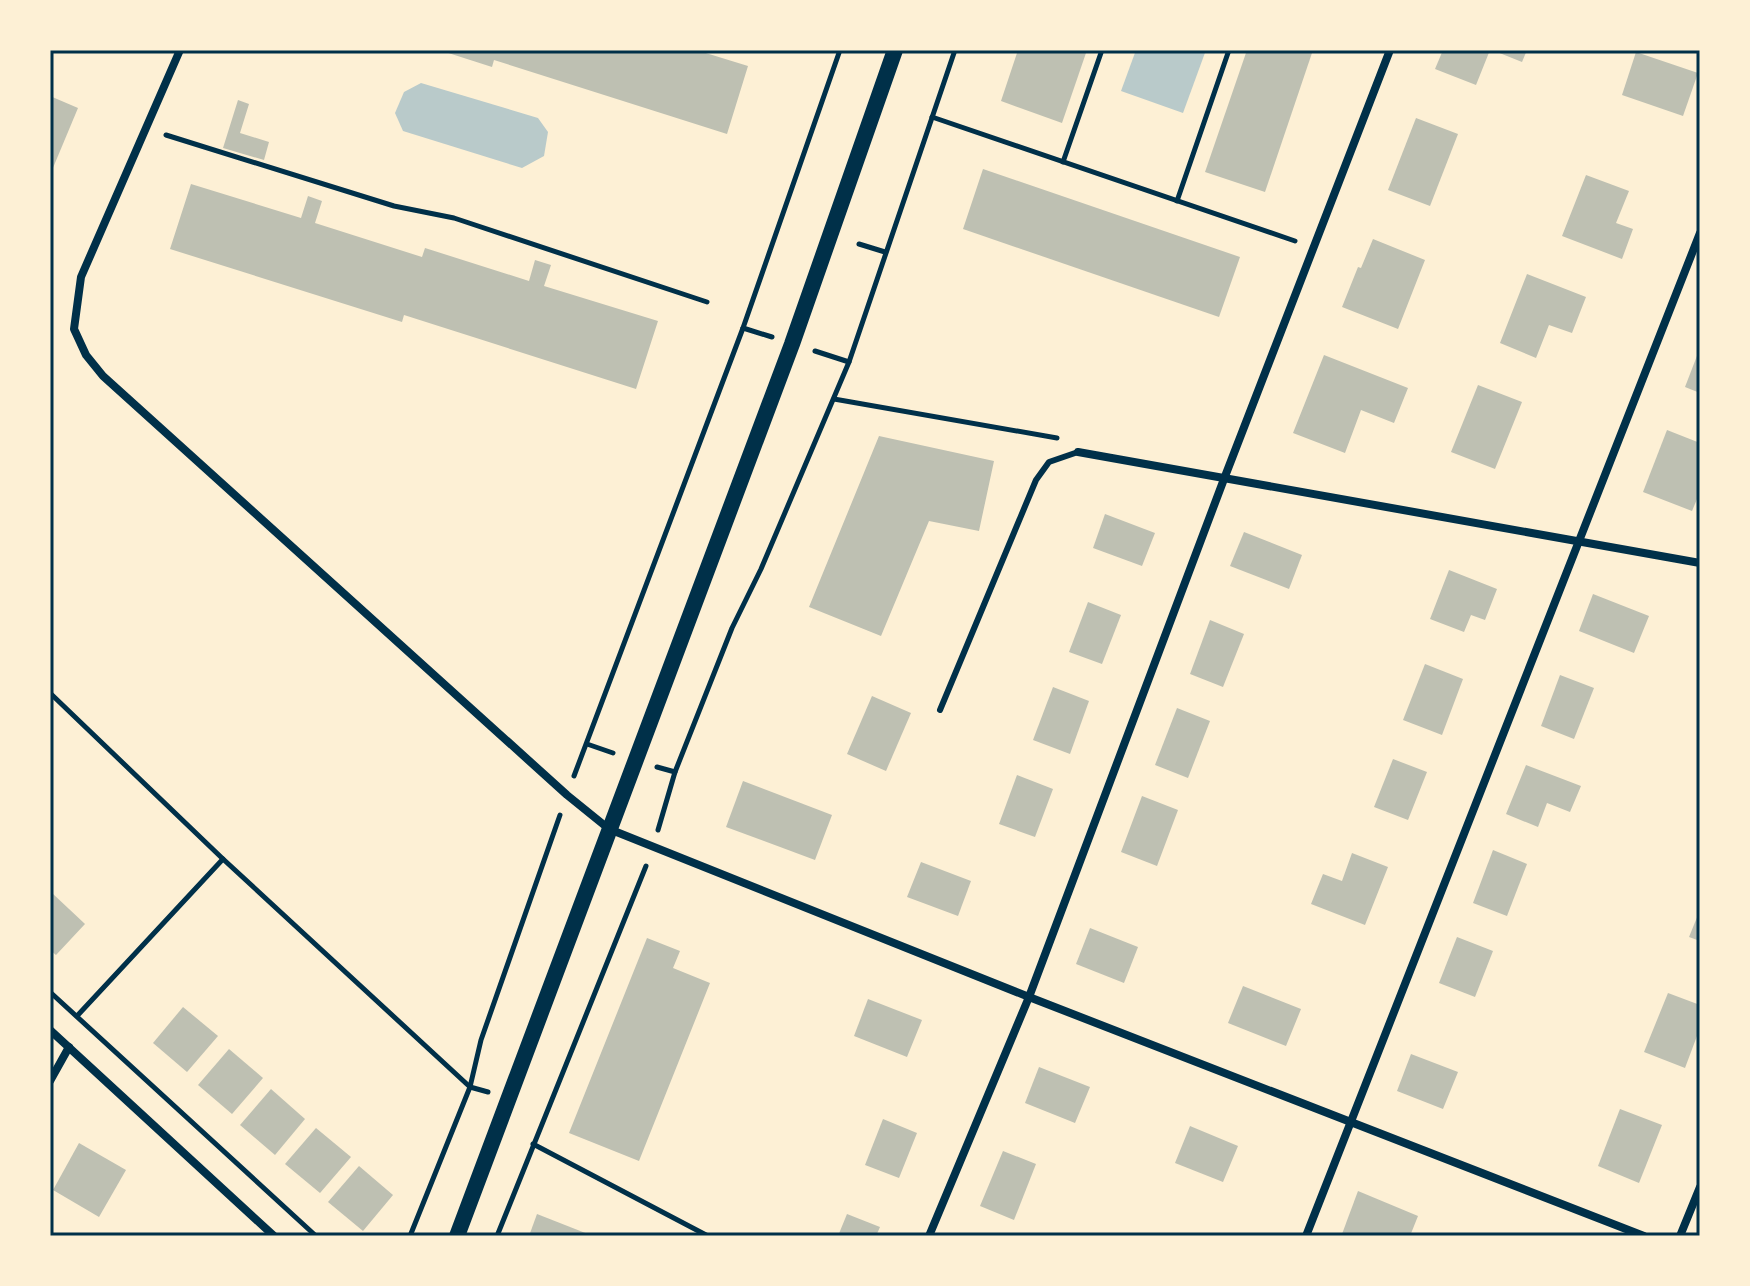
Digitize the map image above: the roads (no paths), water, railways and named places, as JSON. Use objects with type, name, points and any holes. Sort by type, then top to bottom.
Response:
[{"type":"main road","points":[[457,1236],[792,344],[895,50]]},
{"type":"street","points":[[180,50],[81,277],[74,329],[86,355],[103,376],[567,795],[609,829],[1029,997],[1644,1236]]},
{"type":"street","points":[[929,1236],[1029,997],[1390,50]]},
{"type":"street","points":[[1306,1236],[1700,233]]},
{"type":"street","points":[[1078,452],[1700,563]]},
{"type":"street","points":[[54,1033],[274,1236]]},
{"type":"street","points":[[50,1081],[69,1047]]},
{"type":"street","points":[[1680,1236],[1700,1187]]},
{"type":"lane","points":[[940,710],[1036,480],[1049,462],[1078,452]]}]
